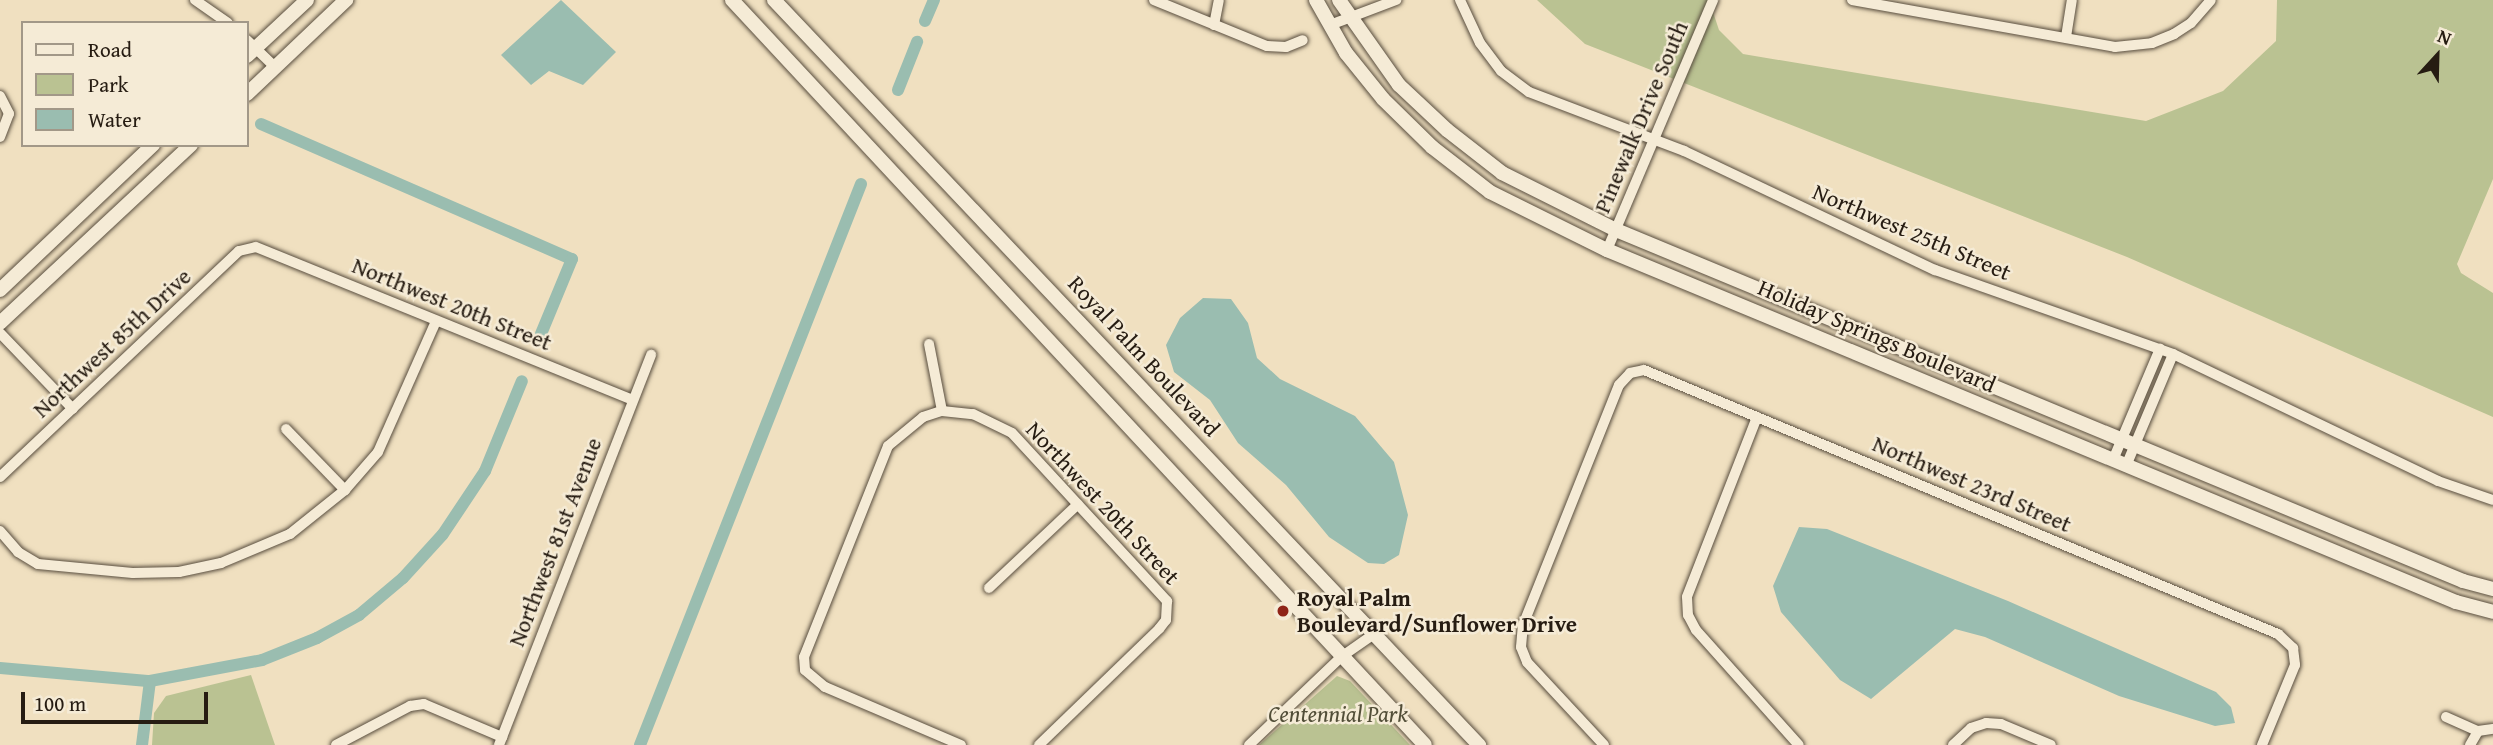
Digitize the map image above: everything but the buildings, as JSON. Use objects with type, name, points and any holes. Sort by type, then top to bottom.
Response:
[{"type":"street","points":[[195,0],[225,21]]},
{"type":"street","points":[[275,67],[250,48],[307,0]]},
{"type":"street","points":[[248,93],[346,0]]},
{"type":"street","points":[[732,0],[1424,745]]},
{"type":"street","name":"Royal Palm Boulevard","points":[[774,0],[1479,745]]},
{"type":"street","points":[[1154,0],[1267,46],[1286,47],[1303,40]]},
{"type":"street","points":[[1214,24],[1219,0]]},
{"type":"street","points":[[1330,25],[1396,0]]},
{"type":"street","name":"Northwest 25th Street","points":[[1460,0],[1480,43],[1501,71],[1529,92],[1684,151],[1935,270],[2173,354],[2438,481],[2493,500]]},
{"type":"street","name":"Pinewalk Drive South","points":[[1607,250],[1713,0]]},
{"type":"street","points":[[1852,0],[2115,47],[2152,43],[2191,23],[2211,0]]},
{"type":"street","points":[[1924,13],[1926,0]]},
{"type":"street","points":[[2066,37],[2072,0]]},
{"type":"street","points":[[1318,5],[1342,1]]},
{"type":"street","name":"Holiday Springs Boulevard","points":[[1342,1],[1350,18],[1399,85],[1447,130],[1502,173],[1616,230],[2463,581],[2493,589]]},
{"type":"street","name":"Holiday Springs Boulevard","points":[[1318,5],[1383,99],[1432,147],[1490,192],[1607,250],[2456,602],[2493,612]]},
{"type":"street","points":[[0,96],[9,114],[0,137]]},
{"type":"street","points":[[9,114],[21,111]]},
{"type":"street","points":[[0,289],[151,147]]},
{"type":"street","points":[[0,323],[189,147]]},
{"type":"street","name":"Northwest 20th Street","points":[[256,247],[632,400]]},
{"type":"street","name":"Northwest 85th Drive","points":[[0,477],[239,251],[256,247]]},
{"type":"street","points":[[0,531],[18,552],[37,564],[179,572],[221,563],[290,534],[345,490],[378,452],[436,321]]},
{"type":"street","points":[[0,332],[73,409]]},
{"type":"street","points":[[929,344],[942,411],[923,417],[888,446],[804,657],[805,670],[825,687],[961,745]]},
{"type":"street","points":[[2128,443],[2160,349]]},
{"type":"street","points":[[2119,463],[2173,354]]},
{"type":"street","name":"Northwest 81st Avenue","points":[[501,741],[651,355]]},
{"type":"street","name":"Northwest 23rd Street","points":[[1604,745],[1527,662],[1521,647],[1524,625],[1619,385],[1630,373],[1644,370],[2266,629],[2293,648],[2295,665],[2262,745]]},
{"type":"street","name":"Northwest 20th Street","points":[[942,411],[973,414],[1003,427],[1163,591],[1168,610],[1159,629],[1040,745]]},
{"type":"street","points":[[1757,417],[1687,597],[1688,615],[1696,630],[1794,743]]},
{"type":"street","points":[[286,429],[345,490]]},
{"type":"street","points":[[989,588],[1078,504]]},
{"type":"street","points":[[1249,745],[1341,657],[1374,634]]},
{"type":"street","points":[[336,745],[410,706],[424,704],[501,741]]},
{"type":"street","points":[[2446,717],[2479,731],[2493,729]]},
{"type":"street","points":[[1953,745],[1971,728],[1986,723],[2001,724],[2051,745]]},
{"type":"street","points":[[2470,745],[2479,731]]},
{"type":"green space","points":[[1537,0],[1709,0],[1719,30],[1743,54],[2146,121],[2223,91],[2276,41],[2277,0],[2493,0],[2493,179],[2457,264],[2461,273],[2493,293],[2493,417],[2127,257],[1585,44]]},
{"type":"green space","points":[[251,675],[275,745],[152,745],[154,713],[166,696]]},
{"type":"green space","name":"Centennial Park","points":[[1337,676],[1350,681],[1410,745],[1259,745]]},
{"type":"water","points":[[561,0],[616,52],[583,85],[549,71],[531,85],[501,55]]},
{"type":"water","points":[[1203,298],[1231,299],[1248,323],[1257,358],[1280,379],[1355,416],[1394,462],[1408,515],[1399,555],[1384,564],[1368,563],[1329,537],[1286,485],[1238,443],[1210,400],[1174,372],[1166,345],[1180,318]]},
{"type":"water","points":[[1799,527],[1827,529],[2008,601],[2216,692],[2231,707],[2235,723],[2215,726],[2119,696],[1985,637],[1955,629],[1871,699],[1840,680],[1781,612],[1773,586]]},
{"type":"waterway","points":[[925,21],[934,0]]},
{"type":"waterway","points":[[898,90],[917,42]]},
{"type":"waterway","points":[[261,124],[572,259],[541,334]]},
{"type":"waterway","points":[[640,745],[861,184]]},
{"type":"waterway","points":[[0,668],[150,681],[262,660],[317,638],[359,615],[403,578],[443,534],[485,471],[522,381]]},
{"type":"waterway","points":[[142,745],[150,681]]},
{"type":"place","name":"Royal Palm Boulevard/Sunflower Drive","points":[[1283,611]]}]
